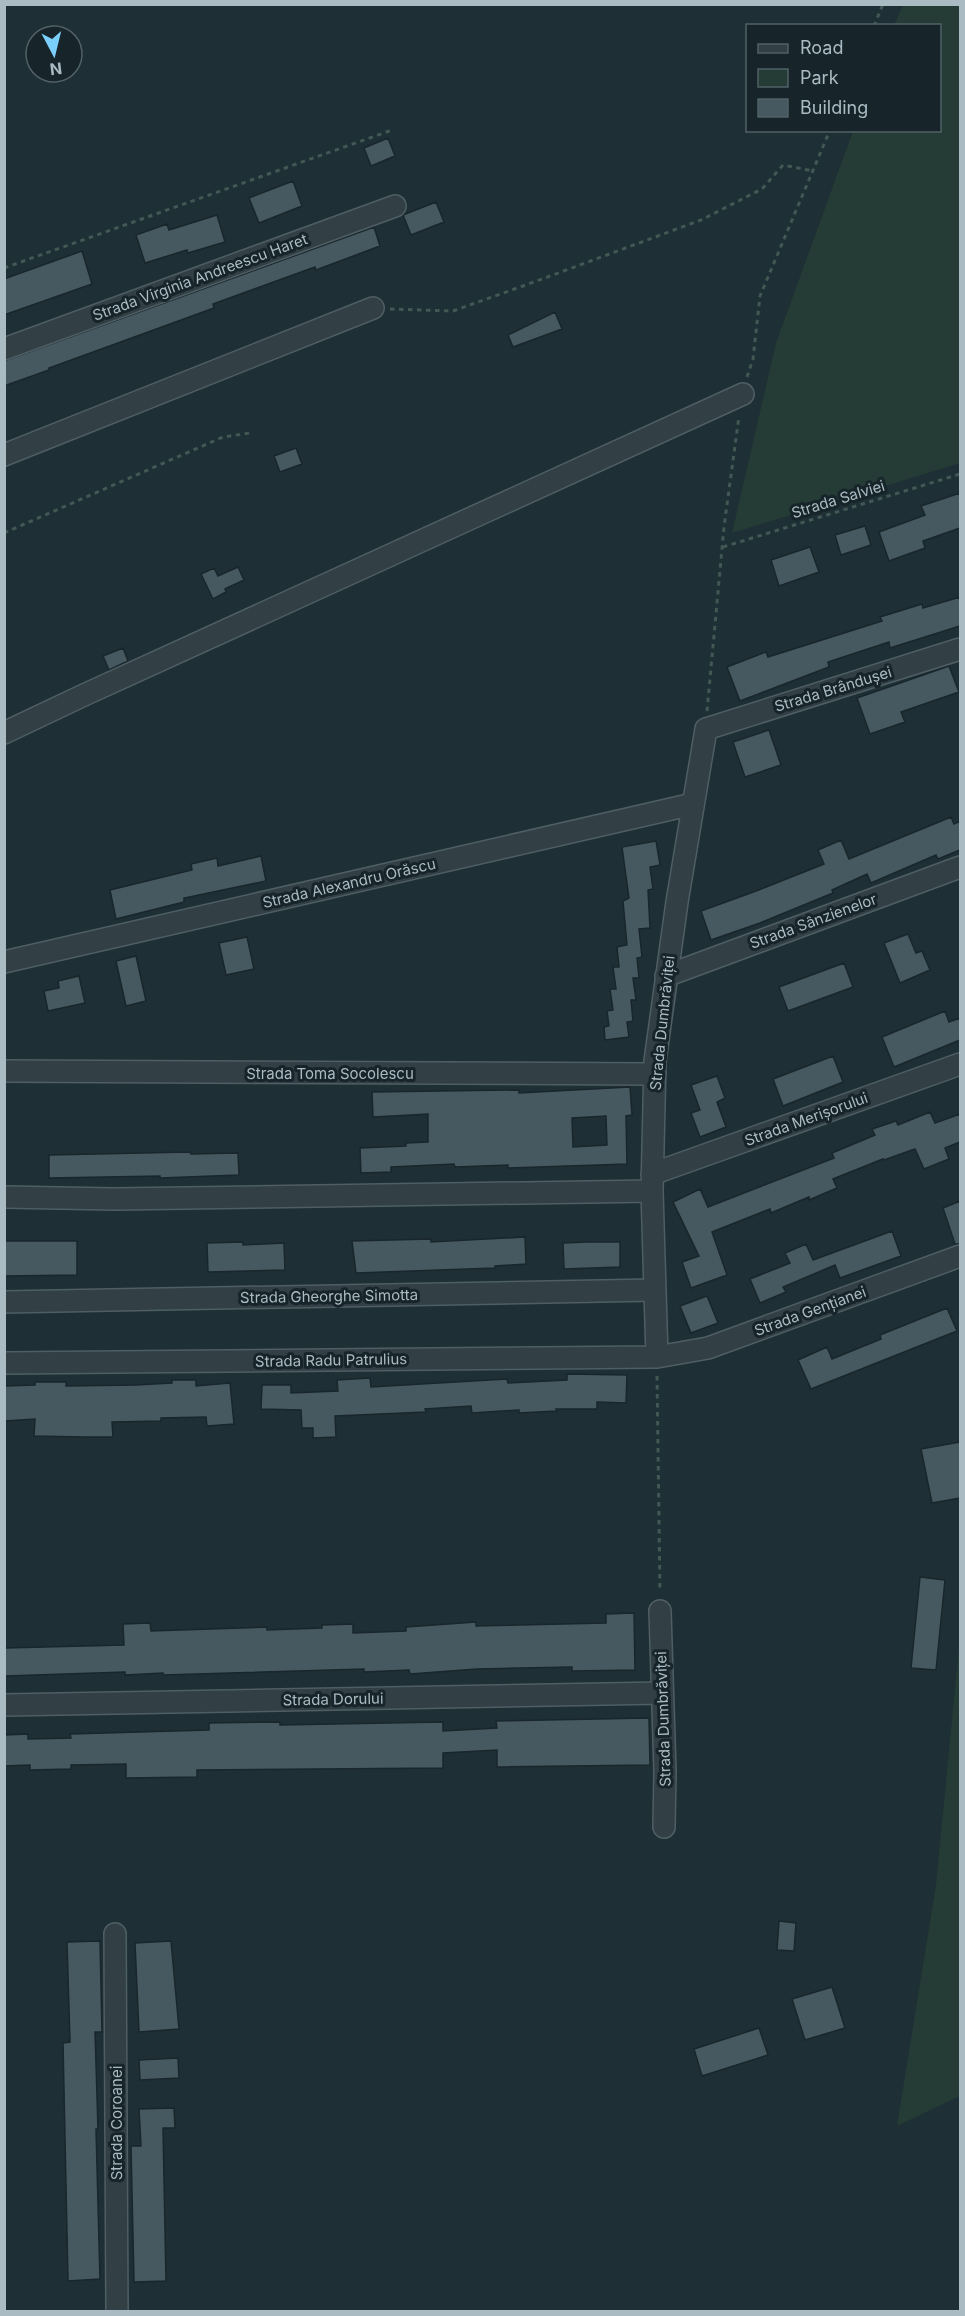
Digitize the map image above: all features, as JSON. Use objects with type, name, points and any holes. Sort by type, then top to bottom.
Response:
[{"type":"street","name":"Strada Virginia Andreescu Haret","points":[[4,349],[395,206]]},
{"type":"street","points":[[4,455],[373,308]]},
{"type":"street","points":[[4,733],[742,394]]},
{"type":"street","name":"Strada Brândușei","points":[[705,729],[960,649]]},
{"type":"street","name":"Strada Dumbrăviței","points":[[657,1356],[652,1183],[655,1074],[666,976],[705,729]]},
{"type":"street","name":"Strada Alexandru Orăscu","points":[[4,962],[693,804]]},
{"type":"street","name":"Strada Sânzienelor","points":[[666,976],[960,867]]},
{"type":"street","name":"Strada Merișorului","points":[[4,1197],[115,1199],[652,1183],[960,1064]]},
{"type":"street","name":"Strada Toma Socolescu","points":[[4,1071],[655,1074]]},
{"type":"street","name":"Strada Gențianei","points":[[657,1356],[708,1348],[960,1256]]},
{"type":"street","name":"Strada Gheorghe Simotta","points":[[4,1302],[654,1290]]},
{"type":"street","name":"Strada Radu Patrulius","points":[[4,1363],[657,1356]]},
{"type":"street","name":"Strada Dumbrăviței","points":[[660,1611],[666,1771],[664,1827]]},
{"type":"street","name":"Strada Dorului","points":[[4,1705],[662,1693]]},
{"type":"street","name":"Strada Coroanei","points":[[115,1934],[117,2312]]},
{"type":"path","points":[[875,24],[883,4]]},
{"type":"path","points":[[4,268],[392,130]]},
{"type":"path","points":[[705,729],[724,527],[742,394],[753,358],[760,296],[829,132]]},
{"type":"path","points":[[373,308],[453,310],[701,220],[762,189],[783,165],[813,171]]},
{"type":"path","points":[[4,533],[223,437],[250,433]]},
{"type":"path","name":"Strada Salviei","points":[[723,547],[960,474]]},
{"type":"path","points":[[657,1356],[660,1611]]},
{"type":"green space","points":[[903,5],[960,5],[960,463],[732,533],[776,343],[853,132],[941,132],[941,24],[894,24]]},
{"type":"green space","points":[[960,1637],[960,2096],[897,2126],[936,1885]]},
{"type":"building","points":[[388,138],[395,156],[371,166],[364,148]]},
{"type":"building","points":[[293,181],[302,206],[259,223],[249,198]]},
{"type":"building","points":[[436,202],[444,222],[411,235],[403,215]]},
{"type":"building","points":[[217,215],[225,242],[188,253],[187,250],[145,263],[136,235],[167,224],[169,230]]},
{"type":"building","points":[[374,227],[380,246],[213,304],[214,308],[4,386],[4,361]]},
{"type":"building","points":[[82,251],[92,284],[4,315],[4,279]]},
{"type":"building","points":[[555,312],[562,329],[513,347],[508,335]]},
{"type":"building","points":[[296,448],[302,464],[280,472],[274,456]]},
{"type":"building","points":[[960,493],[960,528],[923,541],[925,548],[889,561],[879,532],[925,515],[921,506]]},
{"type":"building","points":[[865,526],[871,545],[841,555],[835,535]]},
{"type":"building","points":[[810,547],[819,572],[779,586],[771,560]]},
{"type":"building","points":[[238,567],[244,580],[225,589],[226,592],[213,599],[201,574],[214,568],[218,576]]},
{"type":"building","points":[[960,597],[960,626],[890,648],[889,642],[828,662],[829,667],[740,701],[727,667],[766,652],[768,657],[882,621],[880,617],[922,604],[923,608]]},
{"type":"building","points":[[123,648],[128,661],[109,670],[103,656]]},
{"type":"building","points":[[949,666],[959,692],[901,712],[905,722],[870,734],[857,698]]},
{"type":"building","points":[[769,730],[781,765],[745,777],[733,742]]},
{"type":"building","points":[[951,817],[954,824],[960,821],[960,850],[938,859],[936,855],[871,883],[867,874],[832,890],[833,893],[711,940],[701,911],[824,864],[818,850],[841,840],[849,859]]},
{"type":"building","points":[[656,841],[660,865],[650,867],[653,889],[648,890],[650,928],[639,929],[642,957],[637,958],[639,978],[633,978],[636,1000],[631,1000],[633,1021],[627,1022],[629,1037],[605,1040],[604,1027],[609,1026],[607,1011],[613,1010],[610,989],[616,989],[613,967],[619,967],[617,947],[627,945],[623,901],[629,898],[622,847]]},
{"type":"building","points":[[261,856],[266,881],[184,898],[184,902],[116,919],[110,890],[192,870],[191,864],[217,858],[218,866]]},
{"type":"building","points":[[908,934],[916,953],[922,951],[930,970],[900,983],[884,943]]},
{"type":"building","points":[[247,937],[254,969],[226,975],[219,943]]},
{"type":"building","points":[[136,956],[146,1001],[126,1006],[116,961]]},
{"type":"building","points":[[844,963],[853,987],[788,1011],[779,987]]},
{"type":"building","points":[[79,976],[85,1003],[48,1011],[44,991],[59,988],[58,981]]},
{"type":"building","points":[[945,1011],[949,1022],[960,1018],[960,1040],[894,1067],[882,1037]]},
{"type":"building","points":[[833,1056],[843,1082],[783,1106],[773,1079]]},
{"type":"building","points":[[717,1076],[725,1098],[717,1102],[726,1127],[700,1137],[691,1113],[700,1110],[691,1085]]},
{"type":"building","points":[[630,1087],[632,1115],[626,1116],[627,1164],[508,1168],[508,1165],[455,1167],[454,1164],[391,1167],[391,1172],[361,1173],[360,1148],[406,1146],[406,1143],[428,1142],[428,1114],[373,1117],[372,1092],[519,1090],[519,1093]],"holes":[[[606,1116],[607,1145],[573,1147],[572,1118]]]},
{"type":"building","points":[[930,1112],[935,1123],[960,1114],[960,1142],[945,1148],[949,1159],[924,1169],[915,1149],[833,1179],[837,1188],[809,1200],[809,1197],[771,1213],[770,1209],[712,1232],[727,1275],[691,1288],[682,1262],[699,1256],[673,1202],[700,1189],[708,1207],[834,1158],[832,1153],[875,1135],[872,1129],[896,1121],[898,1125]]},
{"type":"building","points":[[190,1152],[191,1154],[238,1153],[239,1175],[49,1178],[49,1155]]},
{"type":"building","points":[[960,1201],[960,1244],[955,1244],[943,1208]]},
{"type":"building","points":[[892,1231],[901,1256],[840,1278],[835,1265],[783,1287],[786,1292],[760,1303],[750,1279],[790,1263],[785,1253],[806,1244],[813,1260]]},
{"type":"building","points":[[525,1237],[526,1264],[495,1266],[495,1268],[356,1273],[352,1241],[431,1239],[431,1242]]},
{"type":"building","points":[[5,1241],[77,1241],[77,1275],[5,1276]]},
{"type":"building","points":[[243,1242],[243,1245],[284,1243],[285,1270],[208,1272],[207,1243]]},
{"type":"building","points":[[620,1242],[620,1267],[564,1269],[563,1243]]},
{"type":"building","points":[[707,1296],[718,1323],[691,1333],[680,1306]]},
{"type":"building","points":[[947,1308],[957,1331],[811,1389],[798,1360],[827,1347],[832,1359],[881,1339],[880,1335]]},
{"type":"building","points":[[567,1374],[627,1375],[626,1403],[597,1402],[597,1409],[556,1409],[557,1411],[519,1413],[519,1410],[472,1413],[471,1406],[425,1409],[426,1412],[335,1416],[336,1437],[313,1438],[313,1428],[302,1428],[301,1410],[261,1409],[262,1385],[291,1385],[291,1393],[338,1391],[337,1380],[370,1378],[371,1387],[507,1379],[508,1383],[567,1380]]},
{"type":"building","points":[[172,1380],[196,1380],[196,1386],[230,1383],[234,1424],[207,1426],[206,1417],[112,1422],[113,1437],[85,1437],[34,1436],[35,1419],[4,1421],[4,1386],[35,1385],[35,1382],[66,1382],[66,1386],[136,1385],[172,1383]]},
{"type":"building","points":[[960,1442],[960,1498],[932,1503],[921,1449]]},
{"type":"building","points":[[920,1577],[945,1580],[936,1670],[911,1668]]},
{"type":"building","points":[[634,1613],[635,1670],[572,1671],[572,1667],[477,1669],[410,1674],[409,1670],[364,1672],[364,1669],[163,1675],[163,1673],[125,1675],[125,1672],[5,1676],[5,1648],[124,1645],[123,1624],[150,1623],[151,1631],[267,1627],[267,1630],[322,1628],[322,1625],[353,1624],[353,1633],[406,1631],[406,1627],[476,1622],[476,1626],[606,1623],[606,1614]]},
{"type":"building","points":[[649,1718],[650,1765],[497,1767],[497,1750],[443,1753],[443,1768],[197,1770],[197,1777],[126,1778],[126,1764],[71,1765],[71,1769],[30,1770],[30,1765],[4,1766],[4,1735],[28,1734],[28,1739],[71,1738],[70,1734],[209,1730],[209,1723],[280,1722],[280,1725],[443,1722],[443,1731],[497,1728],[496,1721]]},
{"type":"building","points":[[779,1921],[796,1923],[794,1951],[777,1950]]},
{"type":"building","points":[[100,1941],[102,2032],[95,2032],[100,2279],[68,2281],[63,2043],[70,2042],[67,1942]]},
{"type":"building","points":[[171,1941],[179,2029],[139,2032],[135,1943]]},
{"type":"building","points":[[832,1987],[845,2028],[805,2040],[792,1999]]},
{"type":"building","points":[[759,2028],[768,2055],[702,2076],[694,2049]]},
{"type":"building","points":[[178,2058],[179,2078],[140,2080],[139,2060]]},
{"type":"building","points":[[174,2108],[175,2128],[163,2128],[166,2281],[134,2282],[131,2146],[141,2146],[139,2109]]}]
